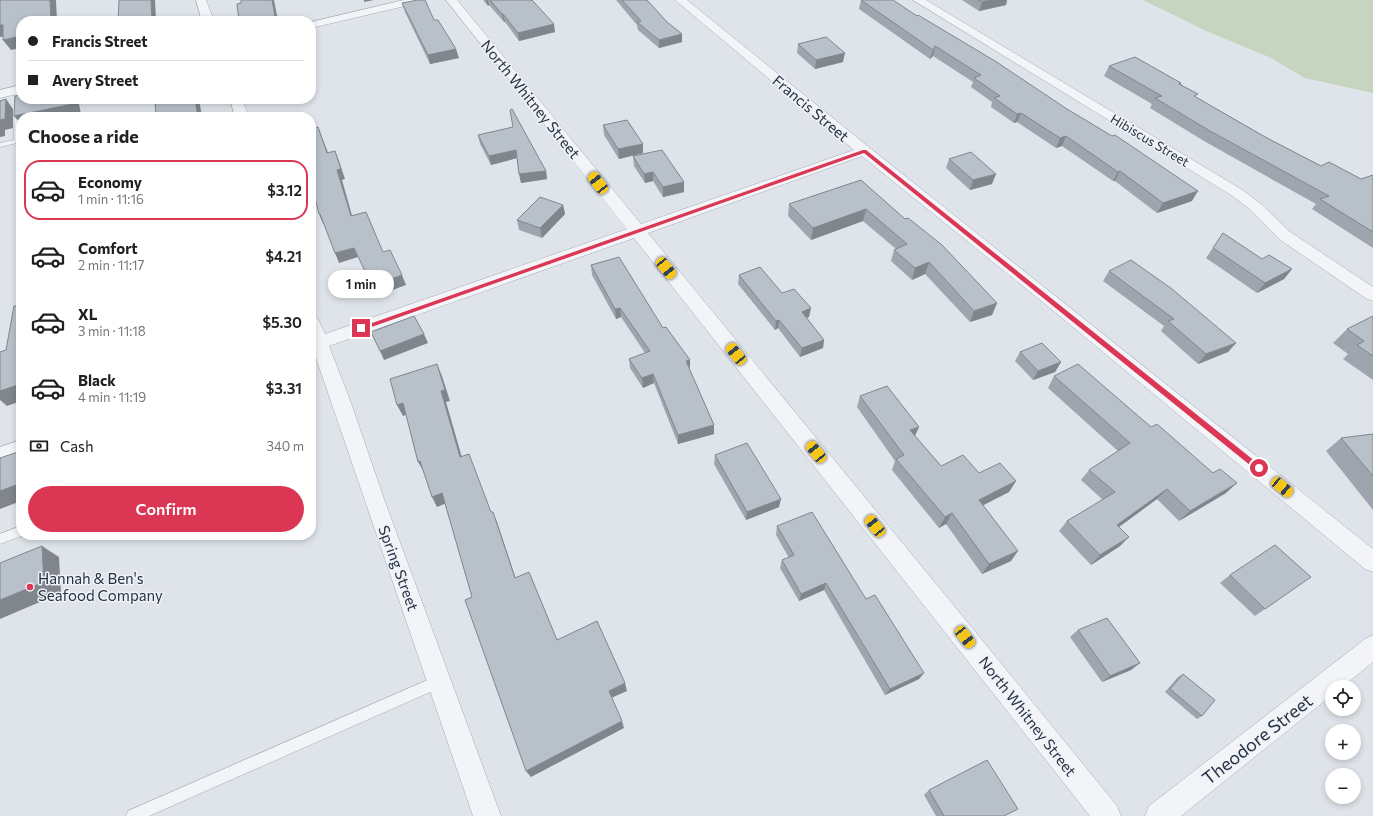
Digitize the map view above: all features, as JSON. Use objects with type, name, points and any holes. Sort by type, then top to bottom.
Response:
[{"type":"street","points":[[201,0],[206,16]]},
{"type":"street","points":[[316,24],[418,0]]},
{"type":"street","name":"North Whitney Street","points":[[451,0],[965,637],[1107,816]]},
{"type":"street","name":"Francis Street","points":[[680,0],[864,151],[1050,299],[1373,562]]},
{"type":"street","name":"Hibiscus Street","points":[[918,0],[1236,192],[1256,207],[1284,235],[1373,295]]},
{"type":"street","points":[[0,94],[16,91]]},
{"type":"street","points":[[316,345],[864,151]]},
{"type":"street","name":"Spring Street","points":[[316,347],[341,400],[487,816]]},
{"type":"street","points":[[0,455],[16,450]]},
{"type":"street","name":"Theodore Street","points":[[1159,816],[1373,647]]},
{"type":"lane","points":[[0,145],[16,141]]},
{"type":"lane","points":[[0,539],[16,533]]},
{"type":"lane","points":[[133,816],[439,681]]},
{"type":"green space","points":[[1143,0],[1373,0],[1373,93],[1305,78],[1269,57],[1206,31]]},
{"type":"building","points":[[0,0],[50,0],[51,16],[16,16],[16,37],[3,40],[3,25],[0,25]]},
{"type":"building","points":[[119,0],[151,0],[152,16],[118,16]]},
{"type":"building","points":[[241,0],[272,0],[275,16],[238,16],[237,4],[241,3]]},
{"type":"building","points":[[425,0],[434,20],[438,20],[456,49],[428,55],[402,3]]},
{"type":"building","points":[[490,0],[532,0],[554,24],[518,33]]},
{"type":"building","points":[[622,0],[647,0],[667,22],[682,34],[659,40],[637,22],[641,21]]},
{"type":"building","points":[[861,0],[893,0],[917,16],[918,15],[995,61],[1067,109],[1112,136],[1115,135],[1198,191],[1163,203],[1120,171],[1118,172],[1066,136],[1060,138],[1021,113],[1017,114],[994,98],[1000,96],[974,78],[981,75],[935,46],[933,50]]},
{"type":"building","points":[[978,0],[992,0],[982,2]]},
{"type":"building","points":[[826,37],[845,53],[816,60],[798,44]]},
{"type":"building","points":[[1135,57],[1198,94],[1194,96],[1267,138],[1321,166],[1329,162],[1361,179],[1373,175],[1373,232],[1320,199],[1329,196],[1210,131],[1155,98],[1162,96],[1109,66]]},
{"type":"building","points":[[15,96],[16,104],[73,104],[34,112],[16,112],[16,116],[14,116]]},
{"type":"building","points":[[6,99],[5,119],[0,120],[0,101]]},
{"type":"building","points":[[155,104],[196,104],[197,112],[156,112]]},
{"type":"building","points":[[512,109],[546,171],[519,174],[516,150],[489,156],[478,135],[513,127],[510,110]]},
{"type":"building","points":[[627,120],[643,144],[618,149],[603,125]]},
{"type":"building","points":[[318,127],[327,153],[335,151],[341,169],[337,170],[351,216],[366,212],[383,252],[390,250],[402,275],[372,286],[354,248],[335,253],[319,214],[316,202],[316,128]]},
{"type":"building","points":[[662,150],[684,182],[663,187],[653,172],[644,174],[633,156]]},
{"type":"building","points":[[971,152],[996,174],[973,180],[949,159]]},
{"type":"building","points":[[861,180],[905,219],[908,218],[942,245],[997,303],[974,311],[929,262],[915,268],[894,250],[907,244],[866,209],[813,228],[789,204]]},
{"type":"building","points":[[540,197],[563,205],[540,228],[517,220]]},
{"type":"building","points":[[1223,233],[1262,259],[1269,255],[1292,269],[1265,283],[1213,248]]},
{"type":"building","points":[[619,257],[663,328],[666,327],[690,360],[686,361],[714,425],[678,435],[653,374],[642,378],[629,359],[650,351],[620,308],[615,309],[591,265]]},
{"type":"building","points":[[1131,260],[1172,289],[1236,343],[1206,354],[1168,321],[1174,319],[1109,271]]},
{"type":"building","points":[[760,267],[782,293],[794,289],[811,308],[802,312],[824,340],[802,348],[779,320],[776,321],[739,275]]},
{"type":"building","points":[[14,306],[16,306],[16,386],[0,391],[0,352],[6,350]]},
{"type":"building","points":[[414,316],[424,334],[380,351],[371,332]]},
{"type":"building","points":[[1373,316],[1373,356],[1357,345],[1364,341],[1347,329]]},
{"type":"building","points":[[1042,343],[1061,362],[1038,371],[1020,352]]},
{"type":"building","points":[[437,364],[445,390],[441,391],[460,457],[469,454],[491,512],[493,512],[515,578],[529,572],[557,640],[597,621],[625,683],[609,691],[622,721],[526,771],[465,600],[472,597],[442,493],[432,497],[420,461],[418,462],[403,403],[397,405],[390,379]]},
{"type":"building","points":[[1078,364],[1151,427],[1157,424],[1213,473],[1220,469],[1237,483],[1190,511],[1167,489],[1117,525],[1129,537],[1100,555],[1067,521],[1115,492],[1089,470],[1130,443],[1054,376]]},
{"type":"building","points":[[887,386],[919,427],[910,430],[941,466],[963,455],[979,473],[1000,463],[1016,481],[979,500],[1018,551],[989,564],[952,513],[945,517],[896,459],[904,455],[860,396]]},
{"type":"building","points":[[1373,434],[1373,476],[1341,438]]},
{"type":"building","points":[[747,443],[781,499],[747,512],[715,455]]},
{"type":"building","points":[[16,453],[16,485],[0,491],[0,458]]},
{"type":"building","points":[[812,512],[866,599],[875,595],[924,673],[890,689],[826,583],[801,594],[782,560],[794,555],[777,526]]},
{"type":"building","points":[[1275,545],[1311,577],[1265,609],[1230,575]]},
{"type":"building","points":[[42,546],[44,582],[0,600],[0,563]]},
{"type":"building","points":[[1107,618],[1140,663],[1110,676],[1078,630]]},
{"type":"building","points":[[1183,674],[1215,700],[1202,716],[1170,689]]},
{"type":"building","points":[[987,760],[1018,809],[1004,816],[944,816],[929,790]]},
{"type":"place","name":"Hannah & Ben's Seafood Company","points":[[30,587]]},
{"type":"route","points":[[361,328],[864,151],[1259,468]]}]
